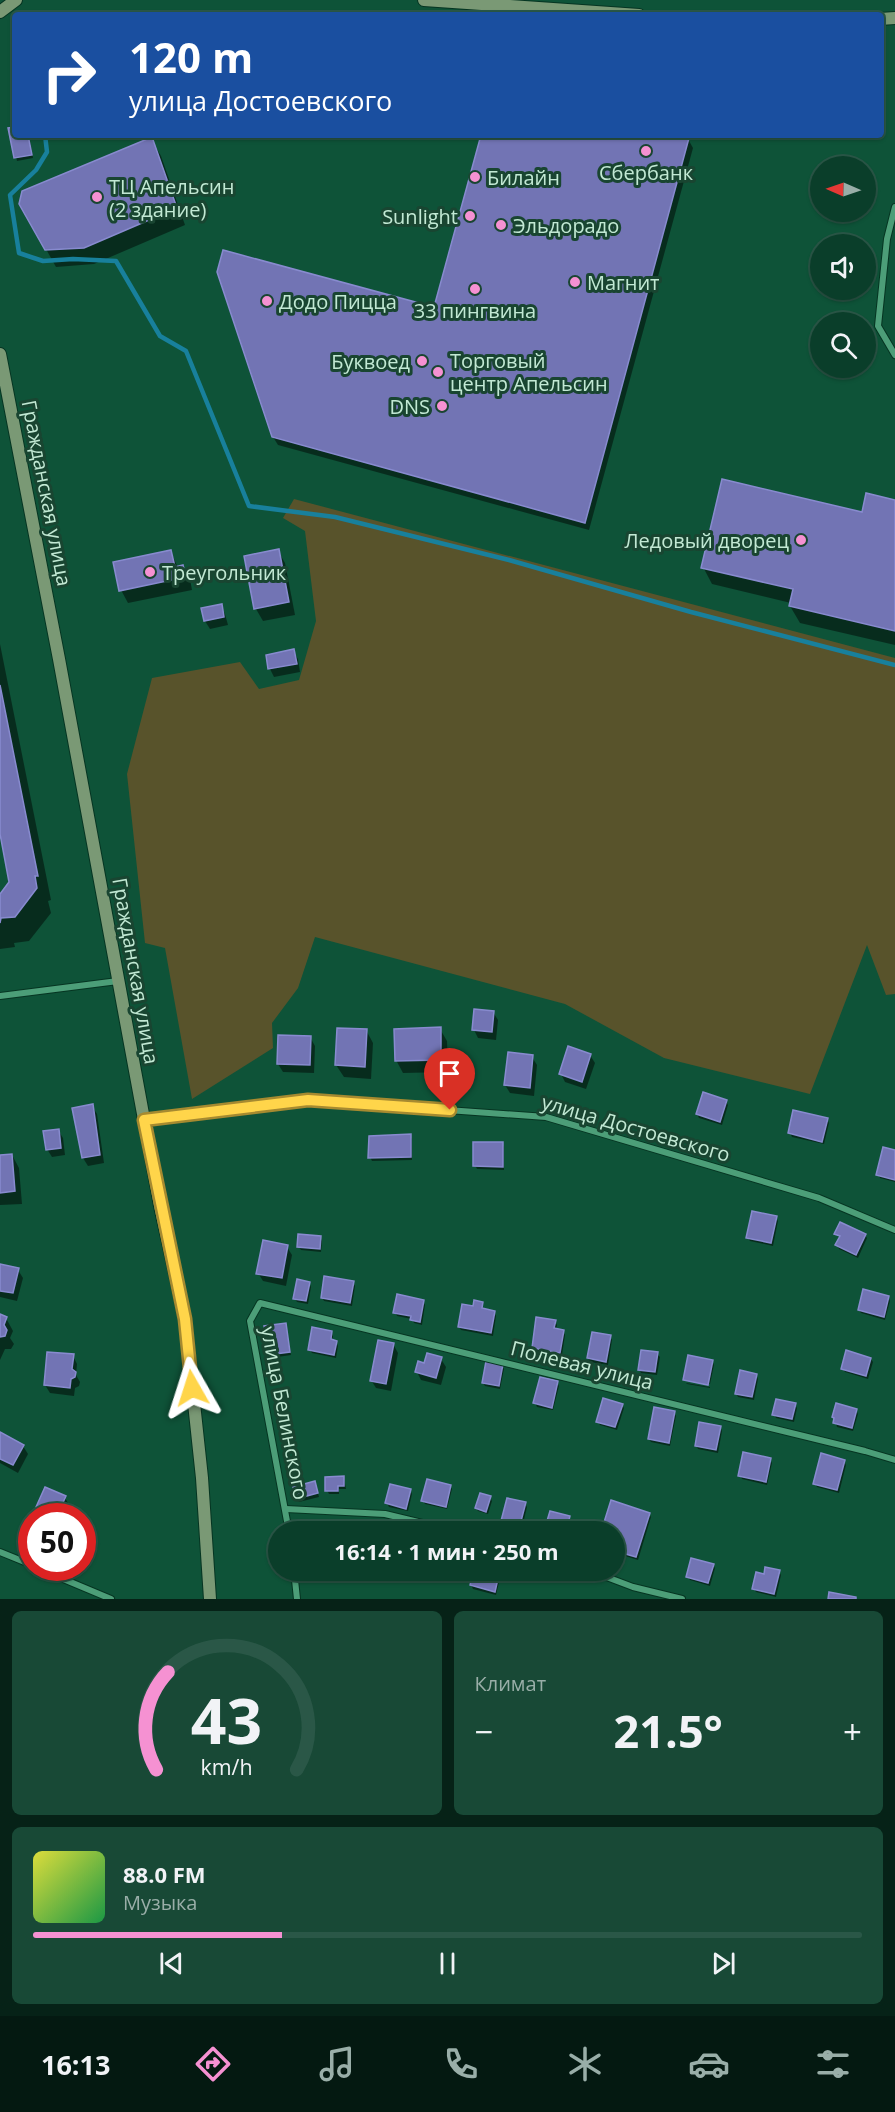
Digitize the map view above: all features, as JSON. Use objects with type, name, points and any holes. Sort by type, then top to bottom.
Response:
[{"type":"main road","points":[[0,12],[16,0]]},
{"type":"main road","points":[[424,0],[596,12]]},
{"type":"main road","name":"Гражданская улица","points":[[0,354],[144,1120],[185,1319],[202,1478],[210,1599]]},
{"type":"street","points":[[895,207],[887,239],[878,326],[895,355]]},
{"type":"street","points":[[0,996],[118,981]]},
{"type":"street","name":"улица Достоевского","points":[[144,1120],[308,1100],[546,1117],[819,1198],[895,1230]]},
{"type":"street","name":"Полевая улица","points":[[260,1303],[895,1460]]},
{"type":"street","name":"улица Белинского","points":[[260,1303],[250,1321],[288,1521]]},
{"type":"street","points":[[286,1509],[385,1514],[414,1521]]},
{"type":"street","points":[[0,1552],[18,1559]]},
{"type":"street","points":[[69,1581],[111,1599]]},
{"type":"street","points":[[295,1581],[297,1599]]},
{"type":"street","points":[[617,1581],[682,1599]]},
{"type":"shaded area","points":[[294,499],[895,658],[895,994],[886,995],[867,945],[810,1094],[664,1058],[565,1004],[315,937],[298,988],[272,1023],[273,1048],[192,1099],[165,948],[145,943],[127,774],[152,678],[240,662],[259,689],[299,680],[316,621],[305,531],[283,518]]},
{"type":"building","points":[[12,127],[12,138],[29,138],[32,155],[14,158],[8,128]]},
{"type":"building","name":"ТЦ Апельсин (2 здание)","points":[[152,138],[177,208],[84,248],[45,250],[19,204],[22,191]]},
{"type":"building","name":"Торговый центр Апельсин","points":[[480,138],[689,138],[585,523],[272,437],[217,272],[223,250],[434,307]]},
{"type":"building","name":"Ледовый дворец","points":[[722,479],[862,512],[866,493],[895,500],[895,631],[789,606],[793,589],[701,568]]},
{"type":"building","points":[[279,549],[289,602],[254,609],[244,556]]},
{"type":"building","name":"Треугольник","points":[[171,550],[175,567],[183,565],[186,577],[119,591],[113,562]]},
{"type":"building","points":[[222,604],[224,617],[204,621],[201,608]]},
{"type":"building","points":[[294,649],[297,664],[268,669],[266,655]]},
{"type":"building","points":[[0,685],[38,876],[35,876],[37,888],[15,917],[1,918],[0,923],[0,894],[9,882],[0,834]]},
{"type":"building","points":[[474,1009],[494,1011],[492,1032],[472,1030]]},
{"type":"building","points":[[441,1027],[441,1060],[395,1061],[394,1029]]},
{"type":"building","points":[[337,1028],[367,1029],[365,1067],[335,1065]]},
{"type":"building","points":[[278,1035],[311,1036],[310,1065],[277,1064]]},
{"type":"building","points":[[568,1046],[591,1054],[582,1082],[559,1074]]},
{"type":"building","points":[[508,1052],[533,1055],[530,1088],[504,1085]]},
{"type":"building","points":[[703,1092],[727,1100],[720,1122],[696,1114]]},
{"type":"building","points":[[93,1104],[100,1155],[82,1158],[72,1108]]},
{"type":"building","points":[[793,1110],[828,1118],[822,1142],[788,1133]]},
{"type":"building","points":[[59,1129],[61,1148],[46,1150],[43,1131]]},
{"type":"building","points":[[411,1134],[411,1157],[368,1158],[369,1136]]},
{"type":"building","points":[[473,1142],[503,1142],[503,1167],[473,1166]]},
{"type":"building","points":[[883,1147],[895,1150],[895,1180],[876,1175]]},
{"type":"building","points":[[12,1154],[15,1191],[0,1193],[0,1155]]},
{"type":"building","points":[[752,1211],[777,1216],[771,1243],[746,1238]]},
{"type":"building","points":[[840,1222],[866,1234],[856,1255],[835,1245],[840,1236],[834,1234]]},
{"type":"building","points":[[298,1234],[321,1236],[320,1249],[297,1247]]},
{"type":"building","points":[[263,1240],[288,1245],[282,1278],[256,1274]]},
{"type":"building","points":[[0,1264],[19,1268],[13,1293],[0,1291]]},
{"type":"building","points":[[324,1276],[354,1281],[350,1303],[321,1298]]},
{"type":"building","points":[[297,1279],[310,1282],[306,1301],[293,1299]]},
{"type":"building","points":[[863,1289],[889,1296],[884,1317],[858,1310]]},
{"type":"building","points":[[397,1294],[424,1300],[420,1322],[410,1320],[411,1316],[393,1313]]},
{"type":"building","points":[[474,1300],[483,1302],[482,1308],[495,1311],[491,1333],[458,1327],[462,1304],[473,1306]]},
{"type":"building","points":[[0,1314],[7,1317],[4,1325],[7,1330],[5,1336],[0,1337]]},
{"type":"building","points":[[536,1317],[556,1320],[554,1328],[564,1330],[560,1353],[532,1348]]},
{"type":"building","points":[[286,1323],[290,1352],[268,1355],[264,1326]]},
{"type":"building","points":[[312,1327],[332,1331],[331,1339],[337,1341],[334,1355],[308,1350]]},
{"type":"building","points":[[592,1332],[611,1335],[606,1362],[587,1358]]},
{"type":"building","points":[[378,1340],[394,1343],[386,1384],[370,1381]]},
{"type":"building","points":[[641,1350],[658,1352],[655,1372],[638,1370]]},
{"type":"building","points":[[846,1350],[871,1358],[866,1376],[841,1369]]},
{"type":"building","points":[[47,1352],[74,1354],[72,1369],[76,1372],[75,1377],[71,1379],[70,1388],[44,1385]]},
{"type":"building","points":[[427,1353],[442,1357],[436,1378],[415,1372],[418,1361],[424,1363]]},
{"type":"building","points":[[688,1355],[713,1360],[708,1385],[683,1380]]},
{"type":"building","points":[[486,1361],[503,1364],[499,1386],[482,1383]]},
{"type":"building","points":[[740,1370],[757,1374],[752,1397],[735,1394]]},
{"type":"building","points":[[540,1377],[558,1381],[552,1408],[533,1403]]},
{"type":"building","points":[[603,1398],[623,1404],[615,1427],[596,1422]]},
{"type":"building","points":[[776,1399],[796,1403],[792,1419],[772,1415]]},
{"type":"building","points":[[836,1403],[857,1409],[852,1428],[833,1423],[834,1418],[832,1417]]},
{"type":"building","points":[[654,1407],[675,1411],[669,1443],[648,1439]]},
{"type":"building","points":[[699,1422],[721,1426],[716,1450],[695,1446]]},
{"type":"building","points":[[0,1432],[24,1445],[13,1465],[0,1459]]},
{"type":"building","points":[[743,1452],[771,1458],[766,1482],[738,1476]]},
{"type":"building","points":[[821,1453],[845,1460],[837,1490],[813,1484]]},
{"type":"building","points":[[344,1476],[344,1486],[338,1486],[338,1491],[325,1491],[325,1477]]},
{"type":"building","points":[[427,1479],[451,1485],[446,1507],[421,1501]]},
{"type":"building","points":[[315,1481],[318,1493],[296,1499],[293,1487]]},
{"type":"building","points":[[390,1484],[411,1489],[406,1509],[385,1503]]},
{"type":"building","points":[[45,1487],[66,1496],[63,1503],[38,1503]]},
{"type":"building","points":[[480,1493],[491,1496],[486,1512],[475,1508]]},
{"type":"building","points":[[507,1498],[526,1502],[521,1521],[501,1521]]},
{"type":"building","points":[[611,1500],[650,1513],[636,1557],[625,1554],[625,1521],[604,1521]]},
{"type":"building","points":[[550,1511],[570,1516],[569,1521],[547,1521]]},
{"type":"building","points":[[691,1558],[714,1564],[708,1583],[686,1577]]},
{"type":"building","points":[[765,1567],[780,1570],[774,1594],[752,1589],[756,1572],[764,1574]]},
{"type":"building","points":[[471,1581],[498,1581],[495,1592],[470,1585]]},
{"type":"building","points":[[829,1592],[856,1597],[856,1599],[828,1599]]},
{"type":"waterway","points":[[45,138],[47,152],[36,170],[10,195],[19,253],[43,261],[73,259],[116,261],[160,336],[186,351],[249,506],[335,517],[509,560],[691,612],[895,665]]},
{"type":"place","name":"Сбербанк","points":[[646,151]]},
{"type":"place","name":"Билайн","points":[[475,177]]},
{"type":"place","name":"ТЦ Апельсин (2 здание)","points":[[97,197]]},
{"type":"place","name":"Sunlight","points":[[470,216]]},
{"type":"place","name":"Эльдорадо","points":[[501,225]]},
{"type":"place","name":"Магнит","points":[[575,282]]},
{"type":"place","name":"33 пингвина","points":[[475,289]]},
{"type":"place","name":"Додо Пицца","points":[[267,301]]},
{"type":"place","name":"Буквоед","points":[[422,361]]},
{"type":"place","name":"Торговый центр Апельсин","points":[[438,372]]},
{"type":"place","name":"DNS","points":[[442,406]]},
{"type":"place","name":"Ледовый дворец","points":[[801,540]]},
{"type":"place","name":"Треугольник","points":[[150,572]]},
{"type":"route","points":[[192,1388],[185,1319],[144,1120],[308,1100],[450,1110]]}]
